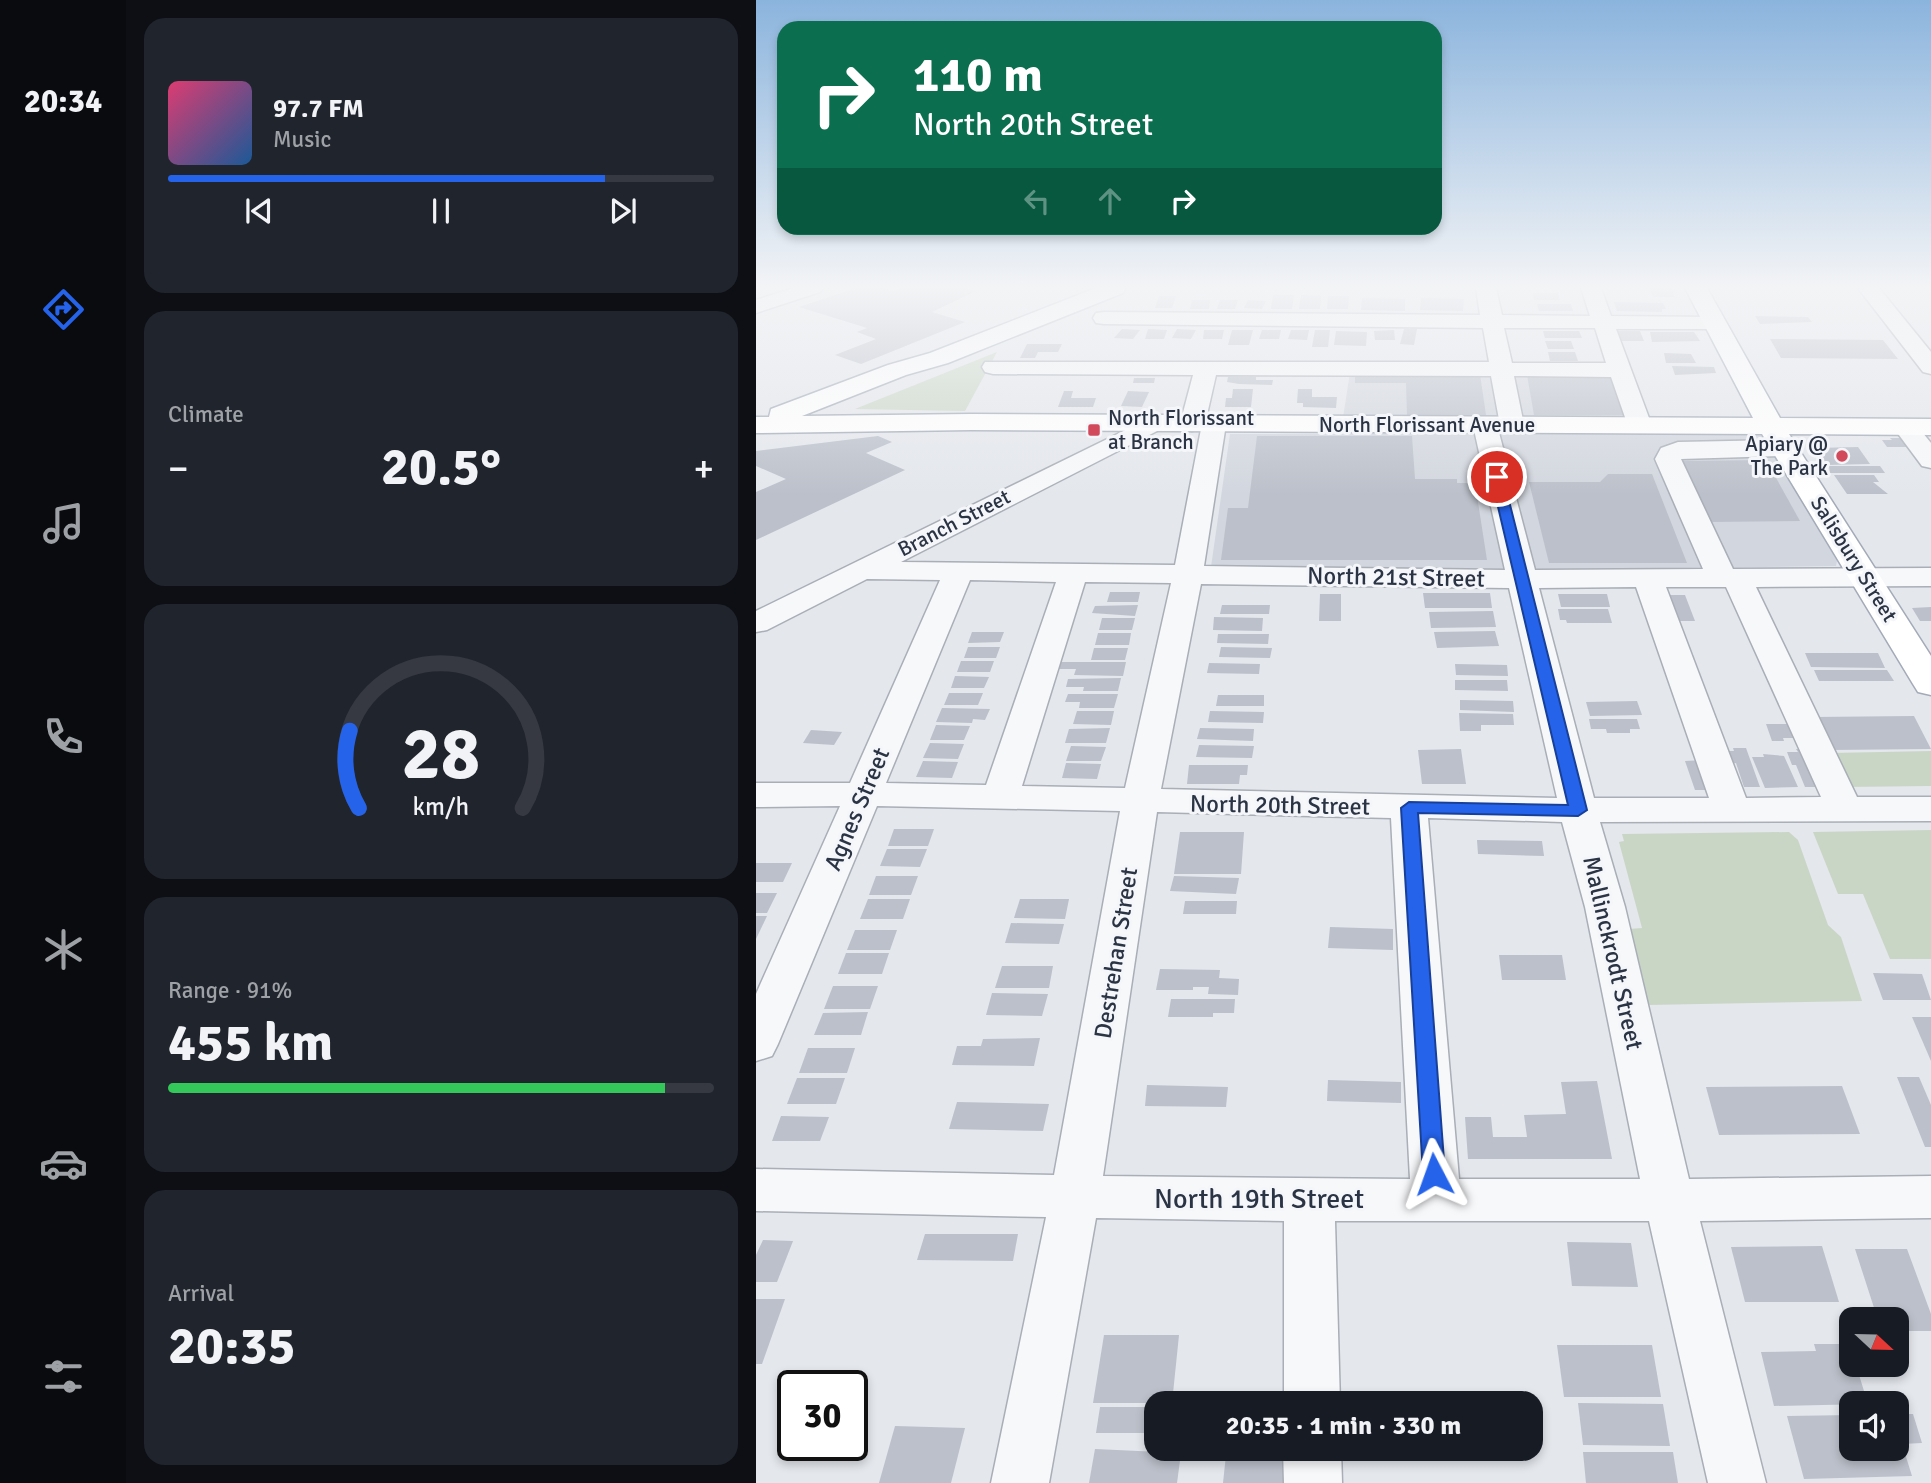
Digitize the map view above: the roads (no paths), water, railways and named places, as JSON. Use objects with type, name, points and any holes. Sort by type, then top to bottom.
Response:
[{"type":"main road","name":"Salisbury Street","points":[[1733,357],[1777,437],[1931,684]]},
{"type":"main road","points":[[756,440],[898,381],[939,358]]},
{"type":"main road","points":[[756,425],[897,370],[939,358]]},
{"type":"main road","name":"North Florissant Avenue","points":[[756,425],[923,423],[1640,426],[1777,437],[1918,427]]},
{"type":"main road","name":"North Florissant Avenue","points":[[756,440],[923,423]]},
{"type":"street","name":"Mallinckrodt Street","points":[[1500,357],[1502,369],[1498,425],[1521,579],[1605,907],[1670,1202],[1737,1483]]},
{"type":"street","points":[[1616,357],[1640,426]]},
{"type":"street","points":[[993,367],[1620,370]]},
{"type":"street","points":[[1203,424],[1206,368]]},
{"type":"street","name":"Branch Street","points":[[764,611],[862,570],[1152,424]]},
{"type":"street","name":"Destrehan Street","points":[[1020,1483],[1075,1198],[1140,802],[1188,575],[1203,424]]},
{"type":"street","points":[[1918,427],[1931,460]]},
{"type":"street","points":[[1777,437],[1678,450],[1670,453],[1668,459],[1846,810]]},
{"type":"street","name":"North 21st Street","points":[[862,570],[1521,579],[1931,577]]},
{"type":"street","name":"Agnes Street","points":[[756,1045],[958,573]]},
{"type":"street","points":[[1000,798],[1073,574]]},
{"type":"street","points":[[1648,578],[1732,810]]},
{"type":"street","name":"North 20th Street","points":[[756,795],[864,794],[1409,808],[1931,809]]},
{"type":"street","points":[[1409,808],[1436,1201]]},
{"type":"street","name":"North 19th Street","points":[[756,1190],[1075,1198],[1436,1201],[1670,1202],[1931,1197]]},
{"type":"street","points":[[1309,1200],[1312,1391]]},
{"type":"street","points":[[1312,1461],[1313,1483]]},
{"type":"place","name":"North Florissant at Branch","points":[[1094,430]]},
{"type":"place","name":"Apiary @ The Park","points":[[1842,456]]}]
